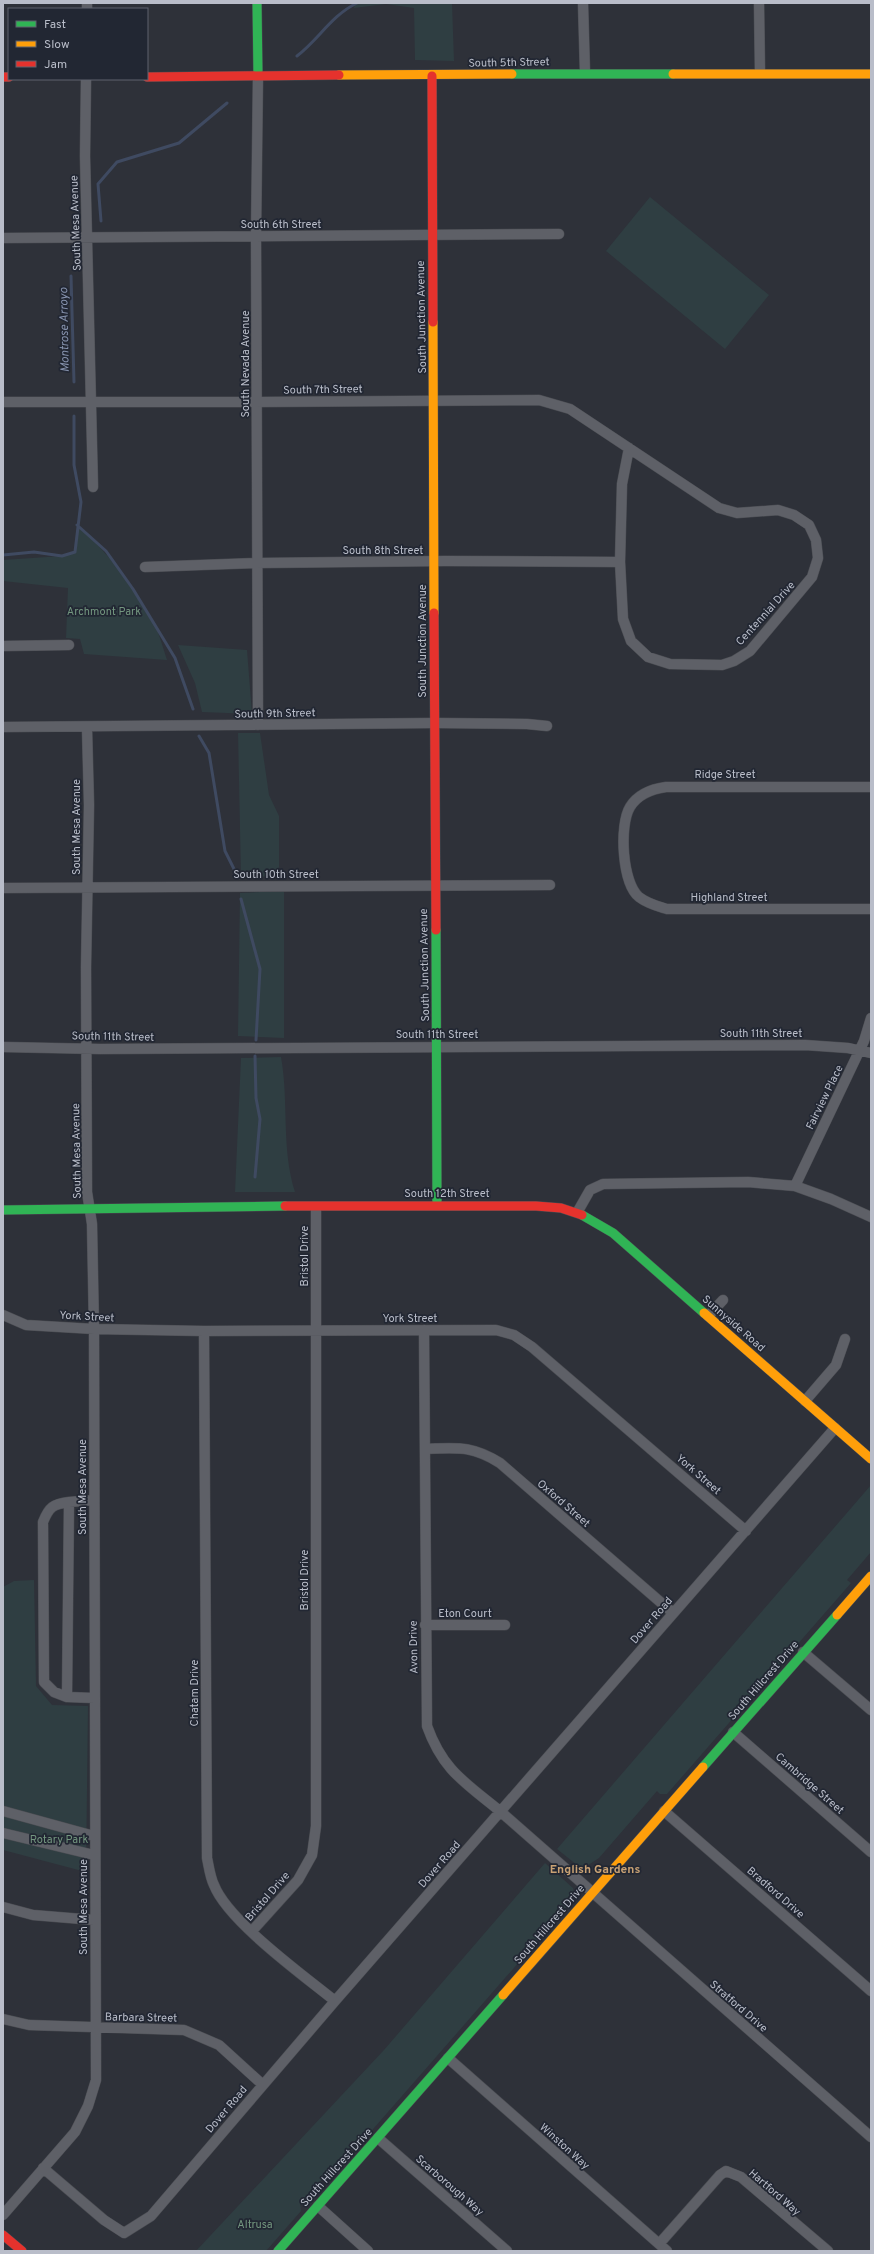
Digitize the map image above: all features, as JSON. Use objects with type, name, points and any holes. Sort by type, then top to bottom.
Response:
[{"type":"street","name":"South Nevada Avenue","points":[[257,3],[258,75],[256,236],[258,725]]},
{"type":"street","points":[[583,3],[585,73]]},
{"type":"street","points":[[759,3],[760,74]]},
{"type":"street","name":"South 5th Street","points":[[148,76],[432,76],[585,73],[871,74]]},
{"type":"street","name":"South Junction Avenue","points":[[432,76],[437,1205]]},
{"type":"street","name":"South Mesa Avenue","points":[[86,80],[87,238],[93,487]]},
{"type":"street","name":"South 6th Street","points":[[3,238],[559,234]]},
{"type":"street","name":"South 7th Street","points":[[3,402],[539,400],[570,409],[629,448]]},
{"type":"street","name":"Centennial Drive","points":[[629,448],[719,508],[737,513],[778,510],[794,515],[808,525],[816,540],[818,558],[812,577],[750,651],[734,661],[722,665],[670,664],[648,657],[631,641],[623,619],[620,562],[622,484],[629,448]]},
{"type":"street","name":"South 8th Street","points":[[145,567],[258,563],[620,562]]},
{"type":"street","points":[[3,646],[68,645]]},
{"type":"street","name":"South 9th Street","points":[[3,727],[87,728],[435,723],[527,724],[547,726]]},
{"type":"street","name":"South Mesa Avenue","points":[[3,2215],[76,2132],[88,2106],[96,2080],[94,1920],[94,1329],[92,1224],[87,1192],[89,887],[87,728]]},
{"type":"street","name":"Ridge Street","points":[[624,851],[629,809],[641,795],[655,788],[674,786],[871,787]]},
{"type":"street","name":"Highland Street","points":[[624,851],[626,874],[632,888],[639,897],[652,905],[667,909],[871,909]]},
{"type":"street","name":"South 10th Street","points":[[3,888],[550,885]]},
{"type":"street","name":"Fairview Place","points":[[795,1186],[859,1051],[871,1018]]},
{"type":"street","name":"South 11th Street","points":[[3,1047],[87,1049],[805,1045],[871,1053]]},
{"type":"street","points":[[578,1211],[590,1190],[604,1184],[748,1182],[795,1186],[832,1199],[871,1217]]},
{"type":"street","name":"South 12th Street","points":[[3,1210],[437,1205],[547,1206],[578,1211]]},
{"type":"street","name":"Bristol Drive","points":[[252,1931],[298,1880],[312,1855],[316,1826],[316,1207]]},
{"type":"street","name":"Sunnyside Road","points":[[578,1211],[613,1233],[871,1459]]},
{"type":"street","points":[[708,1316],[723,1300]]},
{"type":"street","name":"York Street","points":[[3,1315],[26,1325],[94,1329],[204,1331],[496,1330],[514,1335],[526,1343],[746,1531]]},
{"type":"street","name":"Avon Drive","points":[[424,1330],[425,1625],[427,1726],[435,1748],[450,1770],[501,1812],[592,1893]]},
{"type":"street","name":"Chatam Drive","points":[[204,1331],[207,1858],[214,1885],[229,1909],[252,1931],[335,2001]]},
{"type":"street","points":[[805,1401],[836,1365],[845,1339]]},
{"type":"street","name":"Dover Road","points":[[43,2168],[104,2220],[124,2232],[151,2216],[335,2001],[835,1428]]},
{"type":"street","name":"Oxford Street","points":[[425,1449],[465,1448],[484,1454],[500,1463],[673,1613]]},
{"type":"street","points":[[94,1500],[59,1503],[48,1509],[43,1522],[44,1682],[54,1692],[67,1697],[94,1698]]},
{"type":"street","points":[[67,1697],[69,1502]]},
{"type":"street","name":"South Hillcrest Drive","points":[[278,2251],[871,1576]]},
{"type":"street","name":"Eton Court","points":[[425,1625],[505,1626]]},
{"type":"street","points":[[803,1652],[871,1710]]},
{"type":"street","name":"Cambridge Street","points":[[734,1732],[871,1852]]},
{"type":"street","points":[[3,1811],[94,1836]]},
{"type":"street","name":"Bradford Drive","points":[[664,1811],[871,1991]]},
{"type":"street","points":[[3,1833],[94,1855]]},
{"type":"street","name":"Stratford Drive","points":[[592,1893],[871,2137]]},
{"type":"street","points":[[3,1907],[33,1915],[94,1920]]},
{"type":"street","name":"Barbara Street","points":[[3,2019],[29,2025],[184,2030],[219,2045],[263,2085]]},
{"type":"street","name":"Winston Way","points":[[448,2058],[663,2248]]},
{"type":"street","name":"Scarborough Way","points":[[378,2138],[507,2251]]},
{"type":"street","name":"Hartford Way","points":[[663,2248],[720,2175],[726,2171],[741,2177],[828,2251]]},
{"type":"street","points":[[318,2206],[368,2251]]},
{"type":"street","points":[[3,2235],[22,2251]]},
{"type":"green space","points":[[355,3],[452,3],[454,61],[415,60],[414,8],[386,4],[354,8]]},
{"type":"green space","points":[[650,197],[769,295],[725,349],[606,251]]},
{"type":"green space","name":"Archmont Park","points":[[77,525],[110,559],[139,597],[155,625],[167,660],[84,654],[80,639],[66,638],[68,588],[3,581],[3,560],[62,556],[75,552]]},
{"type":"green space","points":[[178,645],[247,650],[252,714],[202,712],[195,683]]},
{"type":"green space","points":[[238,733],[260,733],[269,795],[279,816],[279,877],[241,876]]},
{"type":"green space","points":[[284,891],[284,1038],[238,1036],[240,893]]},
{"type":"green space","points":[[281,1057],[285,1090],[288,1159],[295,1192],[235,1192],[241,1058]]},
{"type":"green space","points":[[871,1485],[871,1552],[847,1580],[851,1583],[667,1794],[660,1794],[657,1791],[599,1858],[582,1869],[557,1849]]},
{"type":"green space","name":"Rotary Park","points":[[34,1580],[36,1686],[52,1705],[88,1706],[86,1872],[3,1850],[3,1587],[14,1581]]},
{"type":"green space","name":"Altrusa","points":[[545,1863],[573,1888],[575,1898],[360,2144],[353,2144],[300,2204],[301,2211],[266,2251],[196,2251],[384,2050]]},
{"type":"waterway","name":"Montrose Arroyo","points":[[297,56],[305,50],[340,14],[357,3]]},
{"type":"waterway","name":"Montrose Arroyo","points":[[101,221],[98,184],[117,162],[179,143],[227,103]]},
{"type":"waterway","name":"Montrose Arroyo","points":[[71,276],[74,382]]},
{"type":"waterway","name":"Montrose Arroyo","points":[[3,555],[34,552],[62,556],[75,552],[81,502],[74,465],[74,416]]},
{"type":"waterway","points":[[77,525],[106,551],[133,589],[175,658],[193,709]]},
{"type":"waterway","points":[[199,736],[209,753],[225,851],[237,875]]},
{"type":"waterway","points":[[241,899],[260,969],[256,1040]]},
{"type":"waterway","points":[[255,1056],[256,1098],[260,1119],[255,1177]]},
{"type":"traffic: fast","points":[[257,3],[258,75]]},
{"type":"traffic: fast","points":[[512,74],[673,74]]},
{"type":"traffic: fast","points":[[436,930],[437,1205]]},
{"type":"traffic: fast","points":[[3,1210],[285,1206]]},
{"type":"traffic: fast","points":[[582,1215],[613,1233],[704,1313]]},
{"type":"traffic: fast","points":[[703,1767],[837,1615]]},
{"type":"traffic: fast","points":[[278,2251],[503,1995]]},
{"type":"traffic: slow","points":[[339,75],[512,74]]},
{"type":"traffic: slow","points":[[673,74],[871,74]]},
{"type":"traffic: slow","points":[[433,322],[434,613]]},
{"type":"traffic: slow","points":[[704,1313],[871,1459]]},
{"type":"traffic: slow","points":[[837,1615],[871,1576]]},
{"type":"traffic: slow","points":[[503,1995],[703,1767]]},
{"type":"traffic: jam","points":[[148,77],[339,75]]},
{"type":"traffic: jam","points":[[432,76],[433,322]]},
{"type":"traffic: jam","points":[[3,77],[8,77]]},
{"type":"traffic: jam","points":[[434,613],[436,930]]},
{"type":"traffic: jam","points":[[285,1206],[536,1206],[561,1208],[582,1215]]},
{"type":"traffic: jam","points":[[3,2235],[22,2251]]},
{"type":"district","name":"English Gardens","points":[[595,1869]]}]
